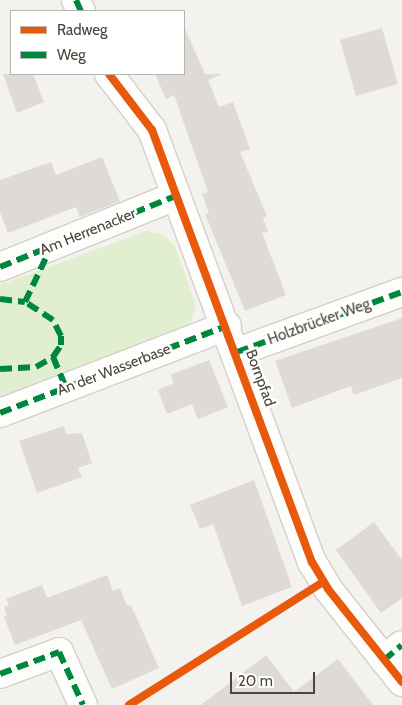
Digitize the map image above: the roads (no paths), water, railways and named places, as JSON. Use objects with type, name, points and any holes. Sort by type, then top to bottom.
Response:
[{"type":"street","name":"Bornpfad","points":[[109,75],[152,130],[227,326],[312,562],[328,589],[393,652],[402,682]]},
{"type":"street","name":"Am Herrenacker","points":[[0,267],[176,196]]},
{"type":"street","name":"Holzbrücker Weg","points":[[236,352],[402,292]]},
{"type":"street","name":"An der Wasserbase","points":[[0,413],[227,326]]},
{"type":"street","points":[[0,674],[59,652],[83,705]]}]
